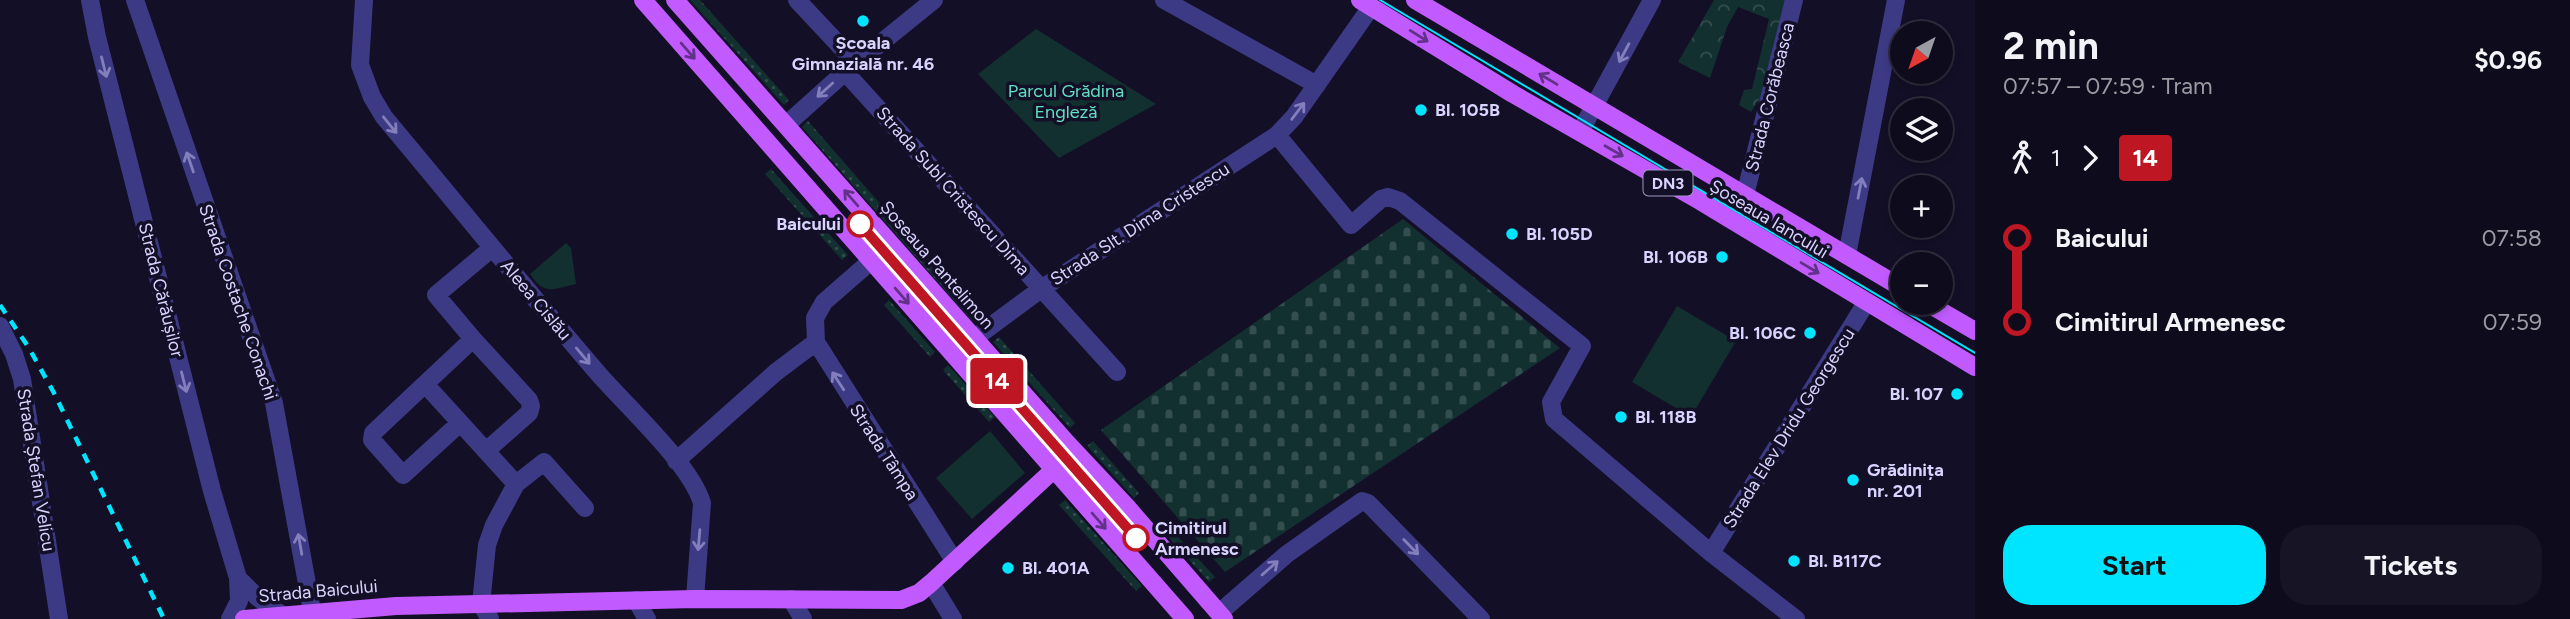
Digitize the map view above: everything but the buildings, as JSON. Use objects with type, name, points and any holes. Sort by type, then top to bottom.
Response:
[{"type":"main road","points":[[643,0],[1185,619]]},
{"type":"main road","name":"Șoseaua Pantelimon","points":[[675,0],[1221,616]]},
{"type":"main road","name":"Șoseaua Iancului","points":[[1415,0],[1890,281]]},
{"type":"main road","name":"Șoseaua Iancului","points":[[1366,3],[1513,94],[1975,367]]},
{"type":"main road","points":[[1948,315],[1975,331]]},
{"type":"main road","points":[[1054,469],[1074,451]]},
{"type":"main road","name":"Strada Baicului","points":[[244,619],[396,606],[486,611],[636,600],[901,600],[919,593],[931,583],[1054,469]]},
{"type":"main road","points":[[382,619],[396,606]]},
{"type":"street","name":"Strada Cărăușilor","points":[[90,0],[97,37],[212,491],[238,578],[239,601],[230,619]]},
{"type":"street","name":"Strada Costache Conachi","points":[[135,0],[274,403],[313,615]]},
{"type":"street","name":"Aleea Cislău","points":[[364,0],[360,65],[372,97],[384,117],[698,490],[702,503],[695,599]]},
{"type":"street","name":"Strada Subl Cristescu Dima","points":[[797,0],[1041,289],[1117,372]]},
{"type":"street","points":[[787,124],[851,67],[934,0]]},
{"type":"street","points":[[1164,0],[1317,85]]},
{"type":"street","points":[[1580,132],[1652,0]]},
{"type":"street","name":"Strada Corăbeasca","points":[[1745,195],[1794,0]]},
{"type":"street","points":[[1847,255],[1896,0]]},
{"type":"street","name":"Strada Slt. Dima Cristescu","points":[[953,354],[1041,289],[1276,135],[1294,117],[1317,85],[1366,3]]},
{"type":"street","points":[[1276,135],[1351,225],[1381,199],[1388,197],[1399,201],[1582,346],[1551,402],[1554,419],[1711,553],[1796,619]]},
{"type":"street","points":[[486,451],[529,413],[531,406],[529,400],[436,295],[492,248]]},
{"type":"street","points":[[676,461],[767,380],[816,342],[815,318],[824,302],[871,261]]},
{"type":"street","name":"Strada Elev Dridu Georgescu","points":[[1711,553],[1866,303]]},
{"type":"street","name":"Strada Ștefan Velicu","points":[[0,326],[14,354],[22,379],[59,619]]},
{"type":"street","points":[[460,423],[402,475],[372,438],[473,339]]},
{"type":"street","name":"Strada Tâmpa","points":[[816,342],[955,562]]},
{"type":"street","points":[[425,384],[516,484]]},
{"type":"street","points":[[486,611],[490,535],[516,484],[544,461],[584,508]]},
{"type":"street","points":[[1221,616],[1295,548],[1362,501],[1367,503],[1481,619]]},
{"type":"street","points":[[238,578],[257,597],[282,615]]},
{"type":"street","points":[[931,583],[953,619]]},
{"type":"street","points":[[791,599],[803,619]]},
{"type":"street","points":[[636,600],[647,619]]},
{"type":"green space","points":[[690,0],[700,0],[789,100],[784,105]]},
{"type":"green space","points":[[1714,0],[1787,0],[1765,91],[1751,112],[1739,105],[1744,90],[1752,89],[1769,19],[1738,7],[1727,27],[1710,78],[1678,62]]},
{"type":"green space","name":"Parcul Grădina Engleză","points":[[1036,29],[1156,104],[1059,158],[978,74]]},
{"type":"green space","points":[[808,121],[979,317],[973,322],[802,127]]},
{"type":"green space","points":[[771,169],[848,255],[842,260],[765,174]]},
{"type":"green space","name":"Cimitirul Armenesc","points":[[1403,219],[1560,348],[1225,572],[1101,430]]},
{"type":"green space","points":[[566,243],[571,248],[576,284],[555,289],[540,286],[530,274]]},
{"type":"green space","points":[[889,300],[935,352],[930,357],[884,305]]},
{"type":"green space","points":[[1677,306],[1736,341],[1691,417],[1632,382]]},
{"type":"green space","points":[[999,337],[1075,423],[1070,428],[993,342]]},
{"type":"green space","points":[[948,365],[995,417],[989,422],[943,370]]},
{"type":"green space","points":[[990,431],[1025,473],[972,519],[936,478]]},
{"type":"green space","points":[[1093,441],[1139,493],[1134,498],[1087,446]]},
{"type":"green space","points":[[1065,500],[1142,586],[1136,591],[1059,505]]},
{"type":"green space","points":[[1168,526],[1215,577],[1209,582],[1163,531]]},
{"type":"tram line","points":[[1380,0],[1975,353]]},
{"type":"tram line","name":"14","points":[[860,224],[1136,538]]},
{"type":"railway","points":[[0,305],[29,348],[54,393],[164,619]]},
{"type":"place","name":"Școala Gimnazială nr. 46","points":[[863,21]]},
{"type":"place","name":"Bl. 105B","points":[[1421,110]]},
{"type":"place","name":"Baicului","points":[[860,224]]},
{"type":"place","name":"Bl. 105D","points":[[1512,234]]},
{"type":"place","name":"Bl. 106B","points":[[1722,257]]},
{"type":"place","name":"Bl. 106C","points":[[1810,333]]},
{"type":"place","name":"Bl. 107","points":[[1957,394]]},
{"type":"place","name":"Bl. 118B","points":[[1621,417]]},
{"type":"place","name":"Grădinița nr. 201","points":[[1853,480]]},
{"type":"place","name":"Cimitirul Armenesc","points":[[1136,538]]},
{"type":"place","name":"Bl. B117C","points":[[1794,561]]},
{"type":"place","name":"Bl. 401A","points":[[1008,568]]}]
